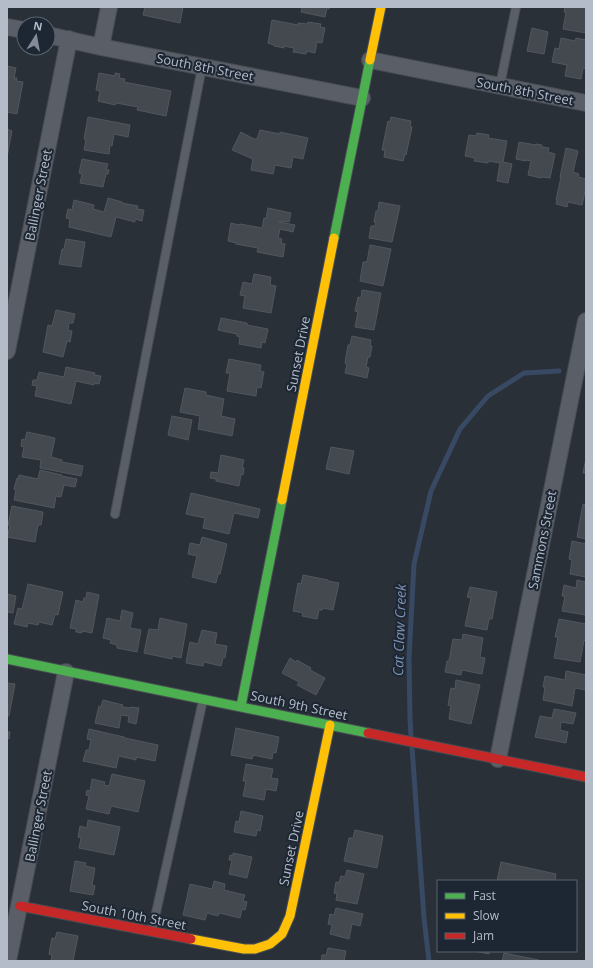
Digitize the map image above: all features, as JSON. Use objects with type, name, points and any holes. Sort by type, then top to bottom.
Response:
[{"type":"street","points":[[101,47],[109,7]]},
{"type":"street","name":"Sunset Drive","points":[[241,706],[362,98],[382,7]]},
{"type":"street","name":"South 8th Street","points":[[56,37],[101,47],[362,98]]},
{"type":"street","name":"Ballinger Street","points":[[7,351],[69,39]]},
{"type":"street","name":"South 8th Street","points":[[370,60],[586,103]]},
{"type":"street","name":"Sammons Street","points":[[498,759],[586,321]]},
{"type":"street","name":"South 9th Street","points":[[7,659],[586,777]]},
{"type":"street","name":"Ballinger Street","points":[[8,961],[66,672]]},
{"type":"street","name":"Sunset Drive","points":[[244,949],[254,950],[270,944],[282,934],[290,916],[330,725]]},
{"type":"street","name":"South 10th Street","points":[[20,906],[244,949]]},
{"type":"lane","points":[[500,85],[516,7]]},
{"type":"lane","points":[[115,514],[202,67]]},
{"type":"lane","points":[[152,931],[203,699]]},
{"type":"building","points":[[145,7],[183,7],[180,23],[143,15]]},
{"type":"building","points":[[302,7],[330,7],[329,9],[327,8],[325,17],[301,12]]},
{"type":"building","points":[[565,7],[586,7],[586,33],[563,29],[566,13],[564,12]]},
{"type":"building","points":[[272,20],[298,25],[298,23],[307,24],[308,22],[321,24],[320,27],[325,28],[322,43],[317,42],[315,53],[307,51],[306,54],[293,52],[294,48],[274,46],[268,43]]},
{"type":"building","points":[[532,28],[548,32],[544,54],[527,51]]},
{"type":"building","points":[[561,38],[575,41],[576,38],[586,40],[586,69],[583,68],[581,79],[565,76],[567,65],[552,62],[555,48],[559,49]]},
{"type":"building","points":[[7,66],[16,68],[14,78],[17,78],[16,81],[23,82],[17,114],[7,112]]},
{"type":"building","points":[[99,73],[115,76],[115,73],[120,74],[119,78],[125,79],[124,82],[171,91],[166,116],[137,110],[138,107],[116,103],[115,105],[98,101],[100,91],[96,90]]},
{"type":"building","points":[[88,117],[130,125],[128,137],[114,134],[112,146],[110,145],[109,154],[84,150],[86,139],[84,139]]},
{"type":"building","points":[[391,117],[411,121],[410,126],[412,127],[406,155],[405,154],[403,161],[384,157],[385,150],[382,150],[388,121],[390,122]]},
{"type":"building","points":[[7,129],[12,131],[7,157]]},
{"type":"building","points":[[260,130],[280,134],[280,132],[308,138],[303,159],[293,157],[291,168],[275,165],[273,174],[251,170],[253,159],[232,150],[241,132],[254,139],[257,139]]},
{"type":"building","points":[[477,133],[489,135],[488,138],[507,141],[503,162],[512,164],[508,183],[497,181],[500,163],[474,161],[475,158],[465,156],[469,135],[476,136]]},
{"type":"building","points":[[519,142],[542,145],[542,147],[549,148],[548,152],[555,154],[550,178],[541,178],[528,175],[531,161],[516,159]]},
{"type":"building","points":[[566,148],[578,151],[573,172],[579,174],[578,177],[586,179],[586,187],[582,205],[568,202],[567,207],[556,204]]},
{"type":"building","points":[[82,159],[108,164],[106,170],[109,170],[108,174],[106,174],[103,187],[80,183],[82,174],[79,173]]},
{"type":"building","points":[[108,198],[122,203],[138,206],[137,209],[144,210],[142,221],[135,219],[135,222],[116,217],[111,237],[69,227],[70,219],[66,218],[68,209],[72,210],[74,200],[94,205],[93,209],[104,212]]},
{"type":"building","points":[[379,202],[400,206],[392,242],[369,238],[371,226],[375,226],[376,222],[374,222],[376,211],[378,211]]},
{"type":"building","points":[[268,208],[291,213],[289,222],[279,222],[295,225],[293,232],[280,229],[278,238],[282,239],[281,243],[285,244],[283,257],[257,252],[258,248],[228,241],[231,223],[262,228],[264,218],[266,219]]},
{"type":"building","points":[[66,239],[85,242],[81,267],[59,264]]},
{"type":"building","points":[[370,245],[391,249],[383,286],[360,281],[363,262],[367,262]]},
{"type":"building","points":[[254,274],[271,277],[270,285],[276,286],[271,313],[243,308],[245,296],[240,295],[243,282],[252,284]]},
{"type":"building","points":[[362,290],[381,293],[374,330],[355,327],[358,312],[355,311],[358,297],[361,298]]},
{"type":"building","points":[[56,310],[75,314],[73,323],[69,323],[68,330],[72,331],[70,342],[67,341],[63,357],[43,352],[48,325],[52,326]]},
{"type":"building","points":[[221,318],[268,329],[265,343],[262,342],[261,348],[239,344],[240,337],[237,336],[237,334],[218,330]]},
{"type":"building","points":[[352,336],[371,340],[370,346],[372,346],[370,357],[368,357],[366,367],[369,368],[367,378],[345,373],[348,345],[350,345]]},
{"type":"building","points":[[229,359],[261,365],[260,371],[264,372],[261,388],[257,387],[256,396],[227,391],[230,373],[226,373]]},
{"type":"building","points":[[66,367],[95,373],[94,375],[101,376],[99,384],[94,383],[94,385],[76,381],[71,404],[35,396],[37,386],[32,385],[33,380],[37,380],[39,372],[64,377]]},
{"type":"building","points":[[185,388],[206,392],[206,395],[224,399],[221,416],[235,419],[232,436],[198,429],[200,416],[180,412]]},
{"type":"building","points":[[172,416],[192,420],[188,440],[168,435]]},
{"type":"building","points":[[27,432],[55,438],[51,457],[62,460],[62,462],[83,466],[81,476],[40,468],[41,460],[22,457],[24,447],[21,446],[22,439],[25,440]]},
{"type":"building","points":[[331,447],[354,451],[349,474],[326,469]]},
{"type":"building","points":[[221,455],[244,460],[242,467],[244,468],[243,475],[241,474],[239,486],[216,481],[216,479],[210,478],[211,472],[218,473]]},
{"type":"building","points":[[586,459],[586,473],[583,473]]},
{"type":"building","points":[[40,470],[77,479],[75,487],[64,485],[61,497],[56,496],[54,508],[14,500],[16,490],[14,489],[19,475],[38,479]]},
{"type":"building","points":[[191,493],[260,509],[258,518],[234,513],[229,534],[203,528],[205,518],[186,514]]},
{"type":"building","points":[[583,504],[586,505],[586,539],[577,537]]},
{"type":"building","points":[[12,506],[43,512],[41,525],[38,525],[35,542],[7,537],[10,526],[8,525]]},
{"type":"building","points":[[202,537],[227,544],[220,574],[218,574],[216,583],[192,577],[197,556],[188,554],[190,543],[200,545]]},
{"type":"building","points":[[572,541],[586,544],[586,577],[570,574],[572,560],[569,559]]},
{"type":"building","points":[[303,575],[339,583],[333,610],[323,608],[322,610],[319,610],[317,619],[302,616],[303,613],[293,611],[298,583],[301,584]]},
{"type":"building","points":[[577,580],[586,582],[586,615],[562,611],[565,596],[562,596],[564,585],[576,588]]},
{"type":"building","points":[[28,584],[63,592],[58,615],[55,614],[52,625],[39,622],[38,625],[28,623],[27,627],[14,624],[18,608],[22,609]]},
{"type":"building","points":[[470,587],[497,592],[492,619],[489,619],[487,630],[465,626],[471,598],[467,597]]},
{"type":"building","points":[[87,592],[99,595],[92,633],[82,631],[82,633],[76,632],[76,629],[70,628],[76,600],[83,602],[84,598],[86,598]]},
{"type":"building","points":[[7,594],[16,596],[13,613],[7,612]]},
{"type":"building","points":[[122,610],[133,613],[130,628],[141,630],[137,652],[117,648],[117,645],[110,643],[111,640],[103,638],[107,618],[120,621]]},
{"type":"building","points":[[160,618],[187,624],[181,658],[172,656],[172,659],[144,653],[149,629],[158,630]]},
{"type":"building","points":[[559,619],[586,624],[586,637],[585,641],[584,640],[580,662],[554,658],[558,637],[555,637]]},
{"type":"building","points":[[202,630],[217,633],[215,644],[227,646],[225,658],[223,658],[221,666],[204,662],[203,666],[186,663],[190,642],[198,644]]},
{"type":"building","points":[[463,634],[483,638],[480,657],[485,658],[482,674],[462,670],[461,675],[445,672],[447,661],[449,661],[453,639],[462,640]]},
{"type":"building","points":[[290,658],[296,662],[297,660],[311,668],[310,670],[325,678],[316,695],[297,685],[299,682],[282,673]]},
{"type":"building","points":[[566,671],[586,675],[586,690],[575,688],[572,706],[543,700],[545,676],[565,680]]},
{"type":"building","points":[[456,680],[480,685],[471,724],[449,719],[451,706],[448,705],[451,688],[455,689]]},
{"type":"building","points":[[7,683],[15,684],[9,716],[7,715]]},
{"type":"building","points":[[103,700],[123,705],[122,707],[139,708],[136,724],[128,722],[129,716],[121,715],[119,728],[95,723],[99,706],[101,707]]},
{"type":"building","points":[[554,709],[576,713],[573,724],[561,722],[560,730],[568,732],[566,743],[535,737],[540,716],[552,718]]},
{"type":"building","points":[[236,728],[279,737],[276,753],[273,752],[272,759],[253,755],[252,759],[231,755]]},
{"type":"building","points":[[89,729],[158,745],[155,761],[136,757],[136,760],[119,756],[116,768],[83,761],[86,750],[89,750],[91,740],[87,739]]},
{"type":"building","points":[[7,732],[10,732],[9,739],[7,738]]},
{"type":"building","points":[[246,764],[273,769],[271,778],[278,779],[276,791],[266,789],[264,800],[243,796],[246,781],[243,781]]},
{"type":"building","points":[[112,774],[145,781],[138,812],[111,806],[109,814],[86,809],[89,796],[86,795],[87,790],[90,791],[92,779],[105,782],[104,785],[109,786]]},
{"type":"building","points":[[241,811],[263,816],[260,831],[257,830],[256,836],[234,832],[236,821],[239,822]]},
{"type":"building","points":[[88,820],[120,827],[114,855],[79,848],[81,838],[78,837],[80,826],[87,828]]},
{"type":"building","points":[[355,830],[383,836],[377,868],[344,861],[349,838],[353,838]]},
{"type":"building","points":[[233,853],[252,857],[247,878],[229,874],[232,860],[229,860],[230,855],[233,856]]},
{"type":"building","points":[[75,861],[86,863],[85,866],[95,868],[92,885],[95,886],[93,895],[70,891]]},
{"type":"building","points":[[501,862],[556,874],[555,880],[497,880]]},
{"type":"building","points":[[347,870],[364,874],[357,904],[336,900],[337,894],[334,893],[336,882],[339,883],[341,876],[345,877]]},
{"type":"building","points":[[214,881],[225,884],[224,890],[245,895],[243,901],[247,902],[245,910],[242,909],[240,918],[219,913],[218,916],[207,913],[205,920],[183,915],[190,884],[212,889]]},
{"type":"building","points":[[336,908],[363,914],[360,926],[352,924],[349,939],[330,934],[332,925],[328,924],[330,914],[334,915]]},
{"type":"building","points":[[57,932],[78,936],[73,961],[51,961],[52,955],[49,954],[52,938],[55,939]]},
{"type":"building","points":[[328,948],[346,951],[344,961],[321,961],[322,955],[326,955]]},
{"type":"building","points":[[504,953],[539,960],[539,961],[502,961]]},
{"type":"waterway","name":"Cat Claw Creek","points":[[411,737],[409,658],[414,564],[431,491],[460,429],[488,396],[524,373],[559,371]]},
{"type":"waterway","name":"Cat Claw Creek","points":[[412,747],[424,918],[429,961]]},
{"type":"traffic: fast","points":[[334,238],[370,60]]},
{"type":"traffic: fast","points":[[241,706],[282,500]]},
{"type":"traffic: fast","points":[[7,659],[368,733]]},
{"type":"traffic: slow","points":[[370,60],[381,7]]},
{"type":"traffic: slow","points":[[282,500],[334,238]]},
{"type":"traffic: slow","points":[[191,939],[244,949],[255,949],[270,944],[282,934],[290,916],[330,725]]},
{"type":"traffic: jam","points":[[368,733],[586,777]]},
{"type":"traffic: jam","points":[[20,906],[191,939]]}]
